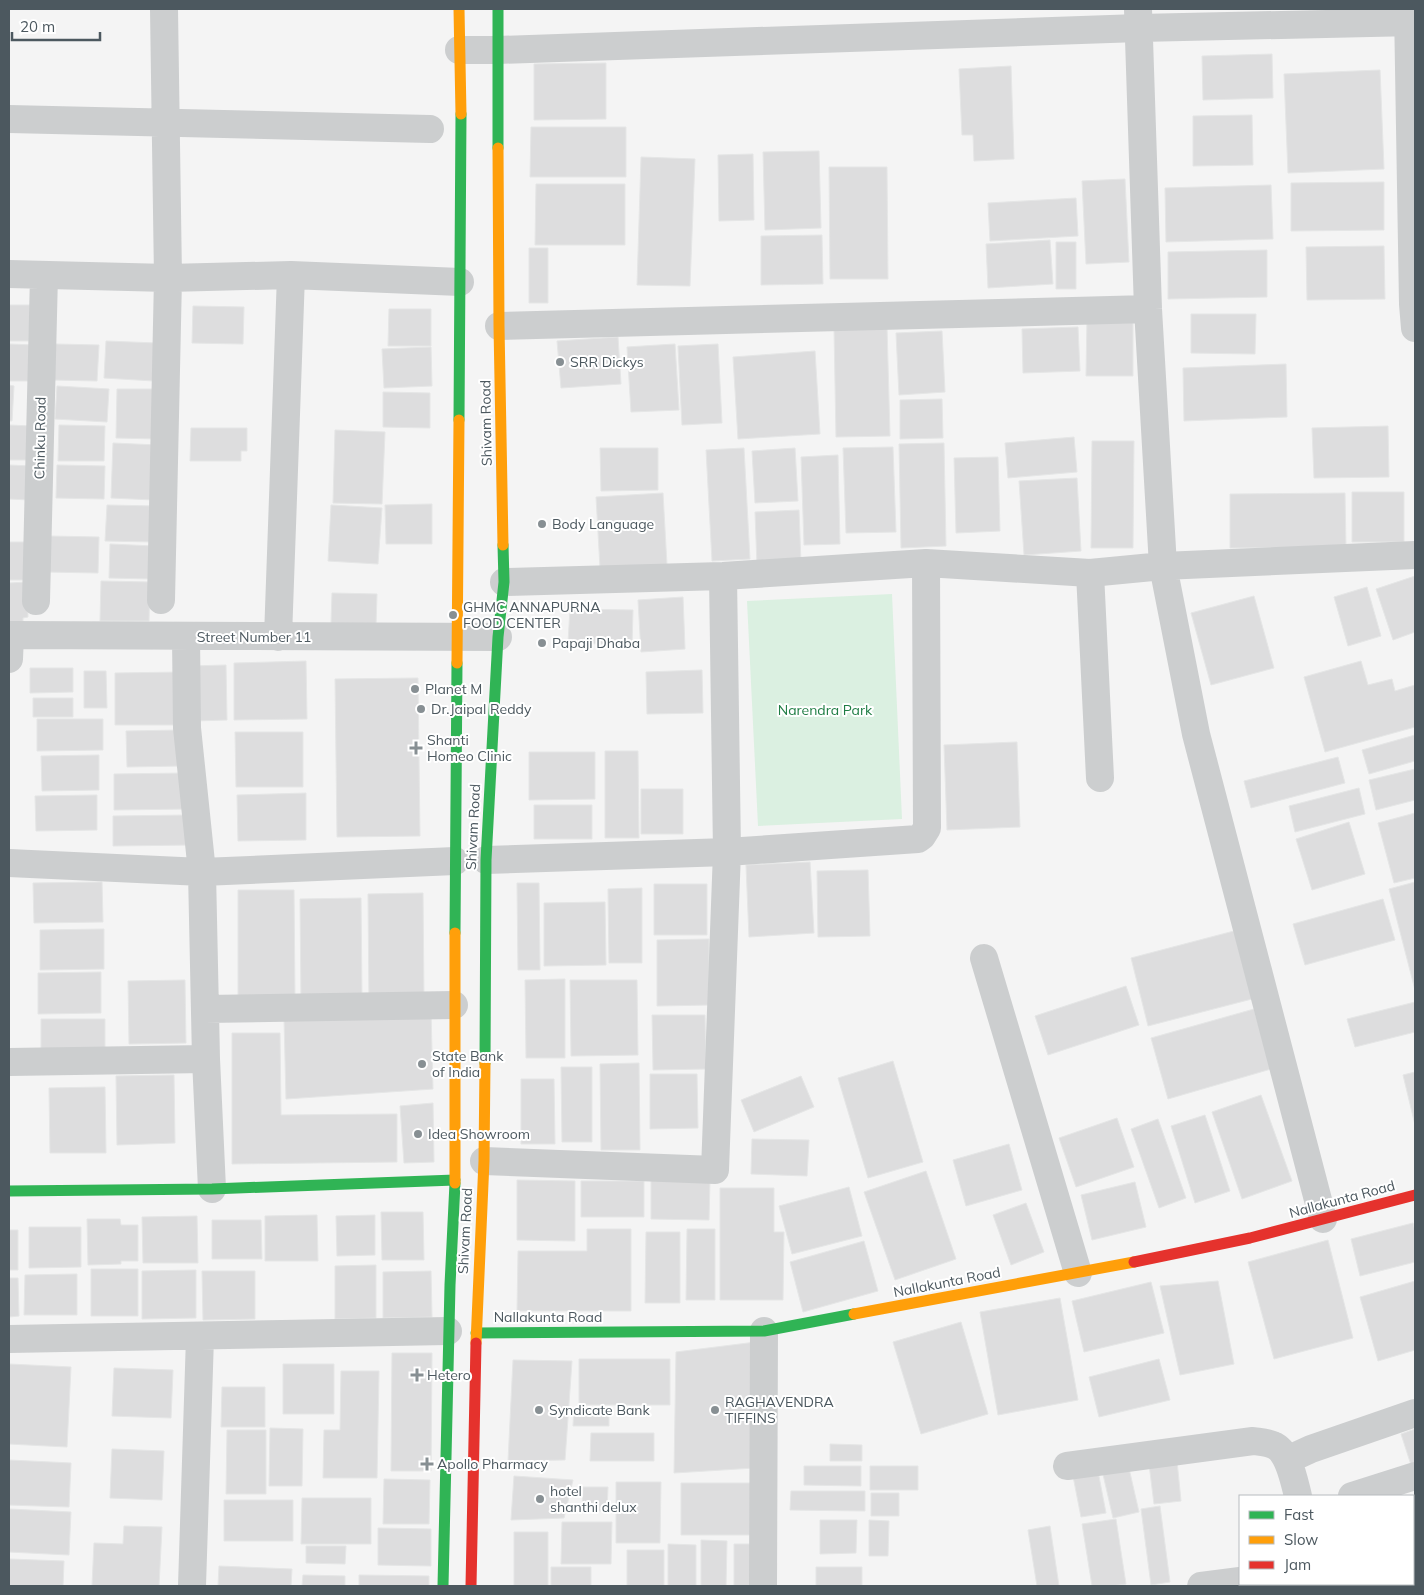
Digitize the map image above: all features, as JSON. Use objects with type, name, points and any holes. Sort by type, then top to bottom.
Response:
[{"type":"main road","name":"Shivam Road","points":[[458,9],[461,127],[454,1180],[464,1286],[476,1333],[471,1586]]},
{"type":"main road","name":"Shivam Road","points":[[443,1586],[448,1331],[464,1286],[484,1160],[486,860],[498,637],[504,582],[499,326],[498,9]]},
{"type":"main road","points":[[9,1191],[212,1189],[454,1180]]},
{"type":"main road","name":"Nallakunta Road","points":[[476,1333],[764,1332],[1078,1273],[1250,1238],[1415,1195]]},
{"type":"street","points":[[161,600],[168,278],[164,9]]},
{"type":"street","points":[[459,50],[498,50],[1138,18],[1411,18],[1415,312]]},
{"type":"street","points":[[1138,18],[1148,309],[1163,566],[1196,734],[1323,1219]]},
{"type":"street","points":[[9,119],[430,129]]},
{"type":"street","points":[[9,274],[168,278],[291,275],[460,282]]},
{"type":"street","name":"Chinku Road","points":[[36,601],[44,275]]},
{"type":"street","points":[[278,637],[291,275]]},
{"type":"street","points":[[499,326],[1148,309]]},
{"type":"street","points":[[504,582],[723,576],[926,563],[1090,573],[1163,566],[1415,555]]},
{"type":"street","points":[[486,860],[727,852],[918,839],[926,832],[927,828],[926,563]]},
{"type":"street","points":[[1090,573],[1100,778]]},
{"type":"street","points":[[484,1160],[715,1170],[727,852],[723,576]]},
{"type":"street","points":[[186,636],[188,728],[202,872],[206,1060],[212,1189]]},
{"type":"street","name":"Street Number 11","points":[[9,643],[186,636],[498,637]]},
{"type":"street","points":[[9,863],[202,872],[455,861]]},
{"type":"street","points":[[984,958],[1078,1273]]},
{"type":"street","points":[[205,1009],[454,1005]]},
{"type":"street","points":[[9,1062],[206,1060]]},
{"type":"street","points":[[9,1339],[448,1331]]},
{"type":"street","points":[[763,1586],[764,1332]]},
{"type":"street","points":[[192,1586],[200,1336]]},
{"type":"street","points":[[1287,1460],[1311,1449],[1415,1413]]},
{"type":"street","points":[[1067,1466],[1253,1441],[1274,1445],[1280,1450],[1287,1460],[1298,1495]]},
{"type":"street","points":[[1355,1495],[1415,1476]]},
{"type":"street","points":[[1201,1586],[1239,1582]]},
{"type":"green space","name":"Narendra Park","points":[[892,594],[902,819],[758,826],[747,601]]},
{"type":"building","points":[[1272,54],[1273,98],[1203,100],[1202,56]]},
{"type":"building","points":[[606,63],[606,119],[534,120],[534,64]]},
{"type":"building","points":[[1011,66],[1014,159],[974,161],[973,135],[962,135],[959,69]]},
{"type":"building","points":[[1380,70],[1384,169],[1288,173],[1284,74]]},
{"type":"building","points":[[1252,115],[1253,165],[1193,166],[1193,116]]},
{"type":"building","points":[[531,127],[626,127],[626,177],[530,177]]},
{"type":"building","points":[[819,151],[821,228],[765,230],[763,152]]},
{"type":"building","points":[[753,154],[754,220],[719,221],[718,155]]},
{"type":"building","points":[[641,157],[695,159],[690,286],[637,285]]},
{"type":"building","points":[[829,167],[887,167],[888,279],[830,279]]},
{"type":"building","points":[[1125,179],[1129,262],[1086,264],[1082,181]]},
{"type":"building","points":[[1384,182],[1384,230],[1291,231],[1291,183]]},
{"type":"building","points":[[536,184],[625,184],[625,245],[535,245]]},
{"type":"building","points":[[1271,185],[1273,239],[1166,242],[1165,188]]},
{"type":"building","points":[[1076,198],[1078,236],[990,241],[988,203]]},
{"type":"building","points":[[822,235],[823,284],[761,285],[761,236]]},
{"type":"building","points":[[1050,240],[1053,284],[988,288],[986,244]]},
{"type":"building","points":[[1056,242],[1076,242],[1076,289],[1056,289]]},
{"type":"building","points":[[1384,246],[1385,299],[1307,300],[1306,247]]},
{"type":"building","points":[[529,248],[548,248],[548,303],[529,303]]},
{"type":"building","points":[[1267,250],[1267,297],[1168,299],[1168,252]]},
{"type":"building","points":[[9,305],[30,305],[29,341],[9,341]]},
{"type":"building","points":[[193,306],[244,307],[243,344],[192,343]]},
{"type":"building","points":[[389,309],[431,309],[431,346],[388,346]]},
{"type":"building","points":[[1191,314],[1256,314],[1255,354],[1191,353]]},
{"type":"building","points":[[1087,318],[1133,318],[1133,376],[1086,376]]},
{"type":"building","points":[[887,327],[890,436],[836,437],[834,328]]},
{"type":"building","points":[[1078,327],[1080,371],[1023,373],[1022,329]]},
{"type":"building","points":[[942,331],[945,392],[899,395],[896,333]]},
{"type":"building","points":[[618,337],[621,384],[561,388],[557,341]]},
{"type":"building","points":[[106,341],[156,343],[154,381],[104,378]]},
{"type":"building","points":[[9,344],[34,345],[33,381],[9,381]]},
{"type":"building","points":[[55,344],[99,345],[97,381],[53,380]]},
{"type":"building","points":[[675,344],[679,410],[631,412],[627,347]]},
{"type":"building","points":[[718,344],[722,423],[682,425],[678,346]]},
{"type":"building","points":[[431,347],[432,386],[384,388],[382,349]]},
{"type":"building","points":[[815,351],[820,434],[738,439],[733,357]]},
{"type":"building","points":[[1286,364],[1287,417],[1184,421],[1183,368]]},
{"type":"building","points":[[9,385],[14,386],[12,421],[9,421]]},
{"type":"building","points":[[57,386],[109,389],[107,422],[55,419]]},
{"type":"building","points":[[117,389],[160,389],[159,439],[116,438]]},
{"type":"building","points":[[383,392],[430,393],[430,428],[383,427]]},
{"type":"building","points":[[942,399],[943,438],[900,439],[900,400]]},
{"type":"building","points":[[9,425],[31,426],[30,460],[9,460]]},
{"type":"building","points":[[59,425],[105,426],[104,461],[58,461]]},
{"type":"building","points":[[1388,426],[1389,477],[1314,478],[1312,428]]},
{"type":"building","points":[[191,428],[247,428],[247,451],[241,451],[241,461],[190,461]]},
{"type":"building","points":[[335,430],[385,432],[382,504],[333,503]]},
{"type":"building","points":[[1074,437],[1077,472],[1008,478],[1005,443]]},
{"type":"building","points":[[1092,441],[1134,441],[1133,548],[1091,548]]},
{"type":"building","points":[[113,443],[157,445],[154,500],[111,498]]},
{"type":"building","points":[[944,443],[946,546],[901,548],[899,444]]},
{"type":"building","points":[[893,447],[896,532],[846,533],[843,448]]},
{"type":"building","points":[[600,448],[658,448],[658,490],[601,491]]},
{"type":"building","points":[[744,448],[750,559],[712,561],[706,450]]},
{"type":"building","points":[[795,448],[798,501],[755,503],[752,451]]},
{"type":"building","points":[[838,455],[840,544],[804,545],[801,457]]},
{"type":"building","points":[[998,457],[1000,531],[956,533],[954,458]]},
{"type":"building","points":[[9,465],[31,466],[30,500],[9,499]]},
{"type":"building","points":[[57,465],[105,466],[104,499],[56,498]]},
{"type":"building","points":[[1077,478],[1081,551],[1024,555],[1019,481]]},
{"type":"building","points":[[1352,492],[1404,492],[1404,542],[1352,542]]},
{"type":"building","points":[[663,493],[667,565],[600,568],[596,497]]},
{"type":"building","points":[[1345,493],[1346,547],[1230,548],[1230,494]]},
{"type":"building","points":[[432,504],[432,544],[386,544],[385,505]]},
{"type":"building","points":[[107,505],[155,506],[154,542],[105,541]]},
{"type":"building","points":[[331,505],[382,508],[378,564],[328,561]]},
{"type":"building","points":[[799,510],[801,564],[757,565],[755,512]]},
{"type":"building","points":[[48,536],[99,537],[98,573],[47,572]]},
{"type":"building","points":[[9,542],[33,542],[33,580],[9,580]]},
{"type":"building","points":[[110,544],[153,546],[152,579],[109,578]]},
{"type":"building","points":[[1415,576],[1415,632],[1393,640],[1376,589]]},
{"type":"building","points":[[101,581],[150,582],[149,621],[100,621]]},
{"type":"building","points":[[28,582],[28,617],[23,618],[23,623],[9,624],[9,583]]},
{"type":"building","points":[[1367,587],[1381,636],[1348,646],[1334,597]]},
{"type":"building","points":[[332,593],[377,594],[376,625],[331,624]]},
{"type":"building","points":[[1254,596],[1274,668],[1211,685],[1191,613]]},
{"type":"building","points":[[683,597],[685,649],[641,652],[638,600]]},
{"type":"building","points":[[570,609],[633,610],[632,645],[568,643]]},
{"type":"building","points":[[306,661],[307,719],[234,720],[234,663]]},
{"type":"building","points":[[1361,661],[1368,685],[1392,679],[1395,691],[1415,685],[1415,727],[1325,752],[1304,677]]},
{"type":"building","points":[[226,665],[227,720],[193,721],[192,666]]},
{"type":"building","points":[[30,668],[73,668],[73,692],[30,693]]},
{"type":"building","points":[[702,670],[703,713],[647,714],[646,672]]},
{"type":"building","points":[[84,671],[106,671],[107,708],[84,708]]},
{"type":"building","points":[[183,672],[183,725],[115,725],[115,673]]},
{"type":"building","points":[[418,678],[420,836],[337,837],[335,679]]},
{"type":"building","points":[[33,698],[73,698],[73,717],[33,717]]},
{"type":"building","points":[[37,719],[103,719],[103,750],[37,751]]},
{"type":"building","points":[[181,730],[181,766],[127,767],[126,731]]},
{"type":"building","points":[[235,732],[303,732],[303,787],[236,787]]},
{"type":"building","points":[[1415,735],[1415,761],[1369,774],[1362,750]]},
{"type":"building","points":[[1017,742],[1020,827],[947,830],[944,745]]},
{"type":"building","points":[[605,751],[638,751],[639,838],[605,838]]},
{"type":"building","points":[[529,752],[595,752],[595,799],[529,800]]},
{"type":"building","points":[[99,755],[99,790],[42,791],[41,756]]},
{"type":"building","points":[[1338,757],[1345,783],[1251,808],[1244,781]]},
{"type":"building","points":[[1415,769],[1415,800],[1376,810],[1369,780]]},
{"type":"building","points":[[186,773],[187,809],[114,810],[114,774]]},
{"type":"building","points":[[1359,788],[1365,814],[1295,832],[1289,806]]},
{"type":"building","points":[[641,789],[683,789],[683,834],[641,834]]},
{"type":"building","points":[[306,793],[306,840],[238,841],[237,795]]},
{"type":"building","points":[[97,795],[97,830],[36,831],[35,796]]},
{"type":"building","points":[[534,805],[592,805],[592,839],[534,839]]},
{"type":"building","points":[[1415,813],[1415,878],[1394,883],[1378,823]]},
{"type":"building","points":[[189,815],[190,845],[113,846],[113,816]]},
{"type":"building","points":[[1349,822],[1365,874],[1312,890],[1296,839]]},
{"type":"building","points":[[810,862],[814,933],[749,937],[746,865]]},
{"type":"building","points":[[868,870],[870,936],[818,937],[817,871]]},
{"type":"building","points":[[102,882],[103,922],[34,923],[33,883]]},
{"type":"building","points":[[1415,882],[1415,990],[1389,889]]},
{"type":"building","points":[[517,883],[539,883],[540,970],[518,970]]},
{"type":"building","points":[[654,884],[707,884],[707,935],[654,935]]},
{"type":"building","points":[[642,888],[642,963],[609,963],[608,889]]},
{"type":"building","points":[[238,890],[294,890],[295,1001],[238,1002]]},
{"type":"building","points":[[423,893],[424,1002],[369,1002],[368,894]]},
{"type":"building","points":[[361,898],[362,1000],[301,1000],[300,899]]},
{"type":"building","points":[[1383,899],[1395,940],[1305,965],[1293,924]]},
{"type":"building","points":[[605,902],[606,965],[544,966],[544,903]]},
{"type":"building","points":[[104,929],[104,969],[40,970],[40,930]]},
{"type":"building","points":[[1234,931],[1252,999],[1148,1026],[1131,958]]},
{"type":"building","points":[[709,939],[709,1005],[657,1006],[657,940]]},
{"type":"building","points":[[101,972],[101,1013],[38,1014],[38,973]]},
{"type":"building","points":[[565,979],[565,1058],[526,1058],[525,980]]},
{"type":"building","points":[[185,980],[186,1043],[129,1044],[128,981]]},
{"type":"building","points":[[570,980],[637,980],[638,1055],[571,1056]]},
{"type":"building","points":[[1126,986],[1139,1025],[1048,1055],[1035,1016]]},
{"type":"building","points":[[1415,1002],[1415,1032],[1355,1047],[1347,1019]]},
{"type":"building","points":[[1254,1009],[1271,1069],[1168,1099],[1151,1038]]},
{"type":"building","points":[[431,1011],[433,1089],[286,1099],[284,1018]]},
{"type":"building","points":[[652,1015],[705,1015],[706,1069],[653,1070]]},
{"type":"building","points":[[41,1019],[105,1019],[105,1056],[41,1057]]},
{"type":"building","points":[[232,1033],[280,1033],[281,1115],[397,1114],[397,1162],[232,1164]]},
{"type":"building","points":[[893,1061],[923,1162],[868,1178],[838,1078]]},
{"type":"building","points":[[639,1063],[640,1150],[601,1150],[600,1064]]},
{"type":"building","points":[[561,1067],[592,1067],[592,1142],[562,1142]]},
{"type":"building","points":[[1415,1072],[1415,1125],[1403,1075]]},
{"type":"building","points":[[650,1074],[697,1074],[698,1128],[650,1129]]},
{"type":"building","points":[[174,1075],[175,1143],[117,1145],[116,1076]]},
{"type":"building","points":[[801,1076],[814,1107],[754,1132],[741,1100]]},
{"type":"building","points":[[521,1079],[554,1079],[555,1144],[521,1144]]},
{"type":"building","points":[[105,1087],[106,1153],[50,1153],[49,1088]]},
{"type":"building","points":[[1261,1095],[1292,1181],[1242,1199],[1212,1112]]},
{"type":"building","name":"Idea Showroom","points":[[433,1103],[434,1162],[404,1163],[400,1106]]},
{"type":"building","points":[[1205,1115],[1230,1191],[1195,1203],[1171,1126]]},
{"type":"building","points":[[1117,1118],[1134,1167],[1076,1187],[1059,1138]]},
{"type":"building","points":[[1158,1119],[1186,1198],[1159,1208],[1131,1129]]},
{"type":"building","points":[[752,1139],[809,1140],[807,1176],[751,1174]]},
{"type":"building","points":[[1009,1144],[1022,1190],[966,1206],[953,1160]]},
{"type":"building","points":[[926,1171],[956,1259],[895,1280],[864,1192]]},
{"type":"building","points":[[651,1179],[710,1179],[709,1220],[651,1219]]},
{"type":"building","points":[[517,1180],[575,1181],[575,1241],[517,1240]]},
{"type":"building","points":[[581,1181],[644,1181],[644,1217],[581,1217]]},
{"type":"building","points":[[1135,1182],[1146,1227],[1092,1240],[1081,1195]]},
{"type":"building","points":[[849,1187],[862,1236],[792,1254],[779,1206]]},
{"type":"building","points":[[720,1188],[774,1188],[774,1232],[784,1232],[783,1300],[720,1300]]},
{"type":"building","points":[[1026,1203],[1044,1252],[1011,1265],[993,1215]]},
{"type":"building","points":[[381,1212],[423,1212],[424,1260],[382,1260]]},
{"type":"building","points":[[317,1215],[318,1261],[265,1261],[265,1216]]},
{"type":"building","points":[[375,1215],[375,1255],[337,1256],[336,1216]]},
{"type":"building","points":[[197,1216],[198,1263],[143,1263],[142,1217]]},
{"type":"building","points":[[87,1219],[120,1219],[121,1225],[138,1225],[138,1261],[121,1261],[121,1264],[88,1265]]},
{"type":"building","points":[[212,1220],[261,1220],[262,1259],[212,1259]]},
{"type":"building","points":[[1413,1223],[1415,1231],[1415,1262],[1360,1276],[1351,1239]]},
{"type":"building","points":[[29,1227],[81,1227],[81,1267],[29,1268]]},
{"type":"building","points":[[587,1229],[631,1229],[631,1311],[517,1311],[518,1251],[587,1251]]},
{"type":"building","points":[[687,1229],[715,1229],[715,1300],[686,1300]]},
{"type":"building","points":[[9,1230],[18,1230],[18,1270],[9,1270]]},
{"type":"building","points":[[646,1232],[680,1232],[680,1303],[645,1303]]},
{"type":"building","points":[[1328,1240],[1353,1338],[1274,1359],[1248,1262]]},
{"type":"building","points":[[864,1241],[878,1291],[803,1312],[790,1262]]},
{"type":"building","points":[[376,1265],[376,1318],[335,1319],[335,1266]]},
{"type":"building","points":[[91,1269],[138,1269],[138,1316],[91,1316]]},
{"type":"building","points":[[196,1270],[196,1318],[142,1319],[142,1271]]},
{"type":"building","points":[[202,1271],[255,1271],[255,1319],[203,1320]]},
{"type":"building","points":[[431,1271],[432,1317],[383,1318],[383,1272]]},
{"type":"building","points":[[77,1274],[77,1315],[24,1315],[25,1275]]},
{"type":"building","points":[[9,1278],[18,1278],[19,1316],[9,1317]]},
{"type":"building","points":[[1218,1281],[1234,1364],[1180,1375],[1160,1286]]},
{"type":"building","points":[[1415,1281],[1415,1350],[1378,1361],[1360,1297]]},
{"type":"building","points":[[1151,1282],[1164,1333],[1084,1352],[1072,1301]]},
{"type":"building","points":[[1060,1298],[1078,1400],[998,1415],[980,1312]]},
{"type":"building","points":[[961,1322],[988,1414],[921,1434],[893,1342]]},
{"type":"building","name":"RAGHAVENDRA TIFFINS","points":[[756,1342],[754,1468],[674,1473],[676,1352]]},
{"type":"building","points":[[392,1353],[432,1353],[431,1471],[391,1471]]},
{"type":"building","points":[[579,1359],[670,1359],[670,1405],[579,1405]]},
{"type":"building","points":[[1159,1359],[1170,1400],[1099,1417],[1089,1377]]},
{"type":"building","name":"Syndicate Bank","points":[[513,1360],[572,1361],[565,1460],[508,1461]]},
{"type":"building","points":[[9,1364],[71,1367],[67,1447],[9,1444]]},
{"type":"building","points":[[283,1364],[334,1364],[334,1414],[283,1414]]},
{"type":"building","points":[[114,1368],[173,1370],[171,1418],[112,1416]]},
{"type":"building","points":[[341,1371],[379,1371],[377,1478],[323,1478],[324,1430],[340,1430]]},
{"type":"building","points":[[222,1387],[265,1387],[265,1427],[221,1427]]},
{"type":"building","points":[[574,1408],[609,1409],[609,1426],[573,1426]]},
{"type":"building","points":[[270,1428],[303,1429],[302,1486],[269,1486]]},
{"type":"building","points":[[1415,1429],[1415,1467],[1412,1468],[1401,1434]]},
{"type":"building","points":[[227,1430],[266,1430],[266,1494],[226,1494]]},
{"type":"building","points":[[591,1433],[654,1433],[654,1461],[590,1461]]},
{"type":"building","points":[[830,1444],[862,1445],[862,1461],[830,1461]]},
{"type":"building","points":[[112,1449],[164,1451],[162,1500],[110,1498]]},
{"type":"building","points":[[9,1460],[71,1463],[69,1507],[9,1505]]},
{"type":"building","points":[[1177,1461],[1181,1501],[1154,1504],[1149,1464]]},
{"type":"building","points":[[1128,1464],[1139,1512],[1113,1518],[1102,1470]]},
{"type":"building","points":[[804,1466],[861,1466],[861,1486],[804,1485]]},
{"type":"building","points":[[870,1466],[918,1466],[918,1490],[870,1490]]},
{"type":"building","points":[[1097,1466],[1106,1513],[1081,1517],[1072,1471]]},
{"type":"building","name":"hotel shanthi delux","points":[[514,1476],[573,1480],[564,1518],[511,1520]]},
{"type":"building","points":[[384,1479],[430,1480],[429,1524],[383,1524]]},
{"type":"building","points":[[616,1482],[661,1482],[660,1543],[616,1543]]},
{"type":"building","points":[[681,1483],[752,1483],[752,1535],[681,1535]]},
{"type":"building","points":[[583,1487],[608,1487],[607,1511],[582,1511]]},
{"type":"building","points":[[791,1491],[865,1491],[865,1511],[790,1510]]},
{"type":"building","points":[[871,1493],[899,1493],[899,1516],[871,1516]]},
{"type":"building","points":[[302,1498],[371,1498],[371,1544],[301,1544]]},
{"type":"building","points":[[224,1500],[293,1500],[293,1541],[224,1541]]},
{"type":"building","points":[[1160,1506],[1170,1582],[1151,1585],[1141,1509]]},
{"type":"building","points":[[9,1509],[71,1512],[69,1555],[9,1552]]},
{"type":"building","points":[[1116,1519],[1126,1584],[1092,1586],[1082,1524]]},
{"type":"building","points":[[820,1520],[857,1520],[856,1553],[820,1554]]},
{"type":"building","points":[[869,1520],[889,1521],[888,1556],[869,1556]]},
{"type":"building","points":[[562,1522],[612,1522],[611,1564],[561,1564]]},
{"type":"building","points":[[124,1526],[162,1527],[159,1586],[92,1586],[94,1543],[123,1544]]},
{"type":"building","points":[[1050,1526],[1059,1586],[1037,1586],[1028,1530]]},
{"type":"building","points":[[378,1528],[431,1529],[431,1566],[378,1565]]},
{"type":"building","points":[[514,1532],[548,1532],[548,1586],[514,1586]]},
{"type":"building","points":[[701,1540],[727,1541],[726,1586],[701,1586]]},
{"type":"building","points":[[668,1544],[696,1545],[696,1586],[668,1586]]},
{"type":"building","points":[[734,1544],[751,1544],[751,1586],[734,1586]]},
{"type":"building","points":[[306,1546],[346,1546],[345,1564],[306,1563]]},
{"type":"building","points":[[627,1550],[664,1550],[664,1586],[627,1586]]},
{"type":"building","points":[[9,1559],[64,1561],[63,1586],[9,1586]]},
{"type":"building","points":[[219,1566],[292,1569],[291,1586],[218,1586]]},
{"type":"building","points":[[551,1567],[591,1567],[591,1586],[551,1586]]},
{"type":"building","points":[[816,1567],[862,1567],[862,1586],[816,1586]]},
{"type":"building","points":[[303,1575],[345,1576],[345,1586],[302,1586]]},
{"type":"building","points":[[359,1575],[429,1576],[429,1586],[359,1586]]},
{"type":"traffic: fast","points":[[498,9],[498,148]]},
{"type":"traffic: fast","points":[[459,420],[461,114]]},
{"type":"traffic: fast","points":[[485,1063],[486,860],[498,637],[504,582],[503,545]]},
{"type":"traffic: fast","points":[[455,933],[457,663]]},
{"type":"traffic: fast","points":[[9,1191],[212,1189],[455,1180]]},
{"type":"traffic: fast","points":[[443,1586],[450,1285],[455,1183]]},
{"type":"traffic: fast","points":[[476,1333],[764,1331],[854,1314]]},
{"type":"traffic: slow","points":[[459,9],[461,114]]},
{"type":"traffic: slow","points":[[498,148],[503,545]]},
{"type":"traffic: slow","points":[[457,663],[459,420]]},
{"type":"traffic: slow","points":[[455,933],[455,1183]]},
{"type":"traffic: slow","points":[[476,1343],[484,1161],[485,1063]]},
{"type":"traffic: slow","points":[[854,1314],[1134,1262]]},
{"type":"traffic: jam","points":[[1134,1262],[1250,1238],[1415,1195]]},
{"type":"traffic: jam","points":[[471,1586],[476,1343]]},
{"type":"place","name":"SRR Dickys","points":[[560,362]]},
{"type":"place","name":"Body Language","points":[[542,524]]},
{"type":"place","name":"GHMC ANNAPURNA FOOD CENTER","points":[[453,615]]},
{"type":"place","name":"Papaji Dhaba","points":[[542,643]]},
{"type":"place","name":"Planet M","points":[[415,689]]},
{"type":"place","name":"Dr.Jaipal Reddy","points":[[421,709]]},
{"type":"place","name":"Shanti Homeo Clinic","points":[[416,748]]},
{"type":"place","name":"State Bank of India","points":[[422,1064]]},
{"type":"place","name":"Idea Showroom","points":[[418,1134]]},
{"type":"place","name":"Hetero","points":[[417,1375]]},
{"type":"place","name":"Syndicate Bank","points":[[539,1410]]},
{"type":"place","name":"RAGHAVENDRA TIFFINS","points":[[715,1410]]},
{"type":"place","name":"Apollo Pharmacy","points":[[427,1464]]},
{"type":"place","name":"hotel shanthi delux","points":[[540,1499]]}]
